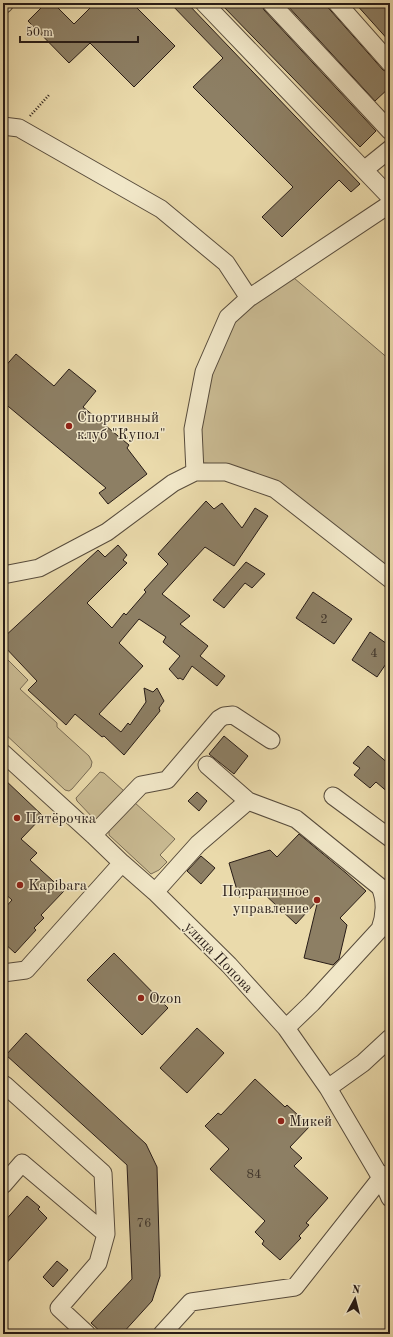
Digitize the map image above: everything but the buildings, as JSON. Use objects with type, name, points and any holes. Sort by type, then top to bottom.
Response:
[{"type":"street","points":[[204,3],[390,197]]},
{"type":"street","points":[[271,3],[390,132]]},
{"type":"street","points":[[337,3],[390,63]]},
{"type":"street","points":[[3,126],[19,128],[161,209],[226,263],[249,298]]},
{"type":"street","points":[[364,170],[390,149]]},
{"type":"street","points":[[196,472],[193,429],[204,372],[228,317],[249,298],[390,204]]},
{"type":"street","points":[[3,575],[39,568],[107,532],[173,484],[196,472],[226,472],[275,490],[390,579]]},
{"type":"street","points":[[93,835],[141,785],[167,780],[219,719],[224,716],[233,716],[271,740]]},
{"type":"street","name":"улица Попова","points":[[3,754],[155,892],[228,965],[286,1028],[328,1088],[385,1176],[390,1198]]},
{"type":"street","points":[[207,765],[248,801],[296,819],[380,887],[383,895],[384,919],[380,929],[312,1003],[286,1028]]},
{"type":"street","points":[[333,796],[390,838]]},
{"type":"street","points":[[155,892],[198,844],[248,801]]},
{"type":"street","points":[[3,973],[26,970],[122,863]]},
{"type":"street","points":[[328,1088],[363,1062],[390,1038]]},
{"type":"street","points":[[3,1087],[5,1085],[103,1173],[106,1234],[98,1263],[58,1308],[87,1334]]},
{"type":"street","points":[[3,1185],[22,1163],[106,1234]]},
{"type":"street","points":[[162,1334],[191,1302],[296,1287],[385,1176]]},
{"type":"shaded area","points":[[294,278],[390,360],[390,569],[230,465],[201,463],[200,427],[212,369],[235,320],[255,303]]},
{"type":"shaded area","points":[[3,655],[28,680],[20,689],[57,723],[57,727],[89,756],[92,762],[91,767],[69,791],[65,790],[3,732]]},
{"type":"shaded area","points":[[100,772],[104,773],[124,791],[96,821],[77,801],[76,798]]},
{"type":"shaded area","points":[[134,802],[175,839],[160,855],[167,862],[159,870],[151,874],[109,835],[109,826]]},
{"type":"place","name":"Спортивный клуб \"Купол\"","points":[[69,426]]},
{"type":"place","name":"Пятёрочка","points":[[17,818]]},
{"type":"place","name":"Kapibara","points":[[20,885]]},
{"type":"place","name":"Пограничное управление","points":[[317,900]]},
{"type":"place","name":"Ozon","points":[[141,998]]},
{"type":"place","name":"Микей","points":[[281,1121]]}]
